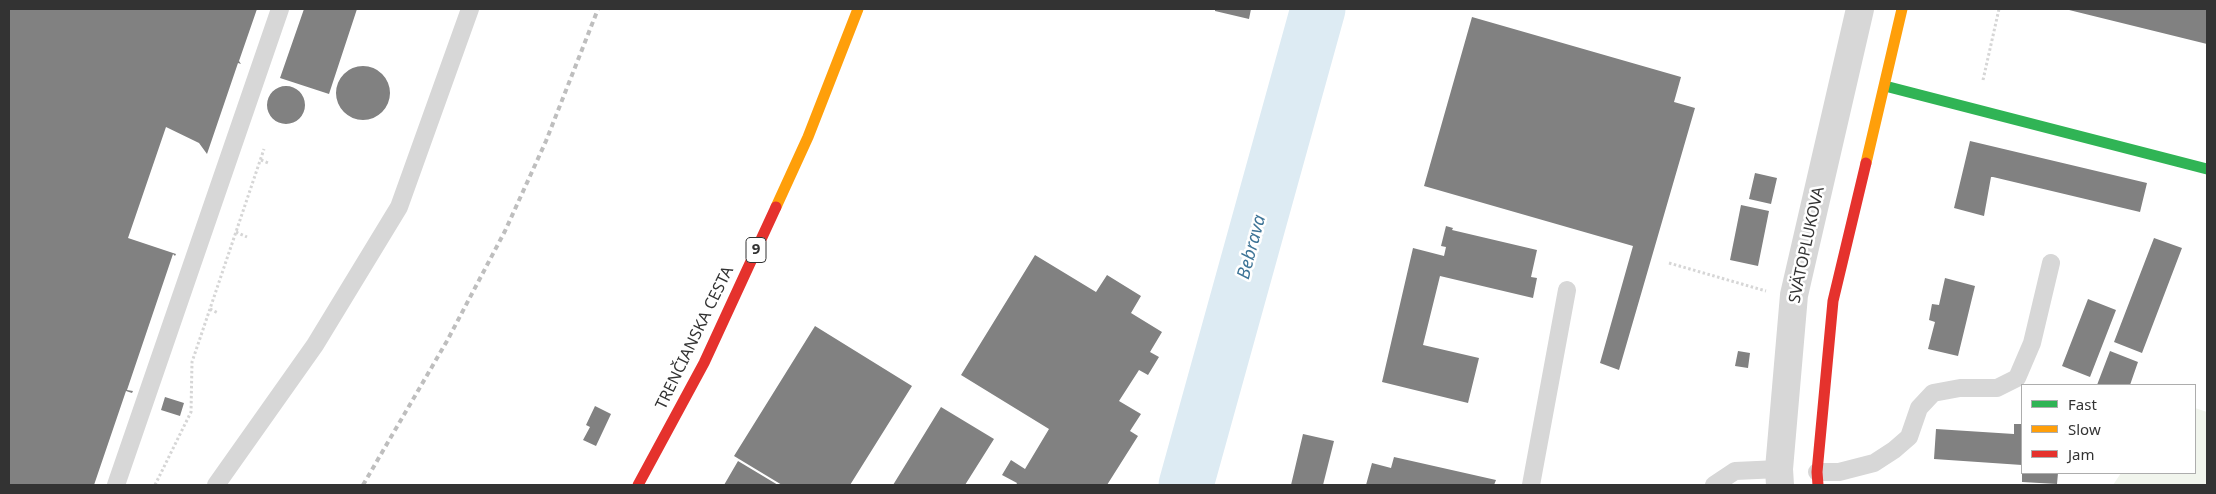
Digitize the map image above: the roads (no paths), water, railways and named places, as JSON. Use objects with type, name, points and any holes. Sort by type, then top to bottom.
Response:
[{"type":"street","name":"TRENČIANSKA CESTA","points":[[638,485],[704,363],[725,318],[808,137],[858,9]]},
{"type":"street","name":"SVÄTOPLUKOVA","points":[[1780,477],[1794,295],[1860,9]]},
{"type":"street","points":[[1817,479],[1833,302],[1902,9]]},
{"type":"street","points":[[1884,86],[2207,169]]},
{"type":"lane","points":[[116,485],[280,9]]},
{"type":"lane","points":[[216,485],[316,346],[398,208],[470,9]]},
{"type":"lane","points":[[1817,479],[1874,463],[1894,450],[1909,437],[1919,408],[1933,393],[1960,388],[1996,388],[2017,378],[2032,343],[2051,263]]},
{"type":"lane","points":[[1530,485],[1567,290]]},
{"type":"lane","points":[[1714,485],[1736,471],[1780,477]]},
{"type":"waterway","name":"Bebrava","points":[[1186,485],[1318,9]]},
{"type":"railway","points":[[363,485],[447,341],[505,231],[546,141],[598,9]]}]
